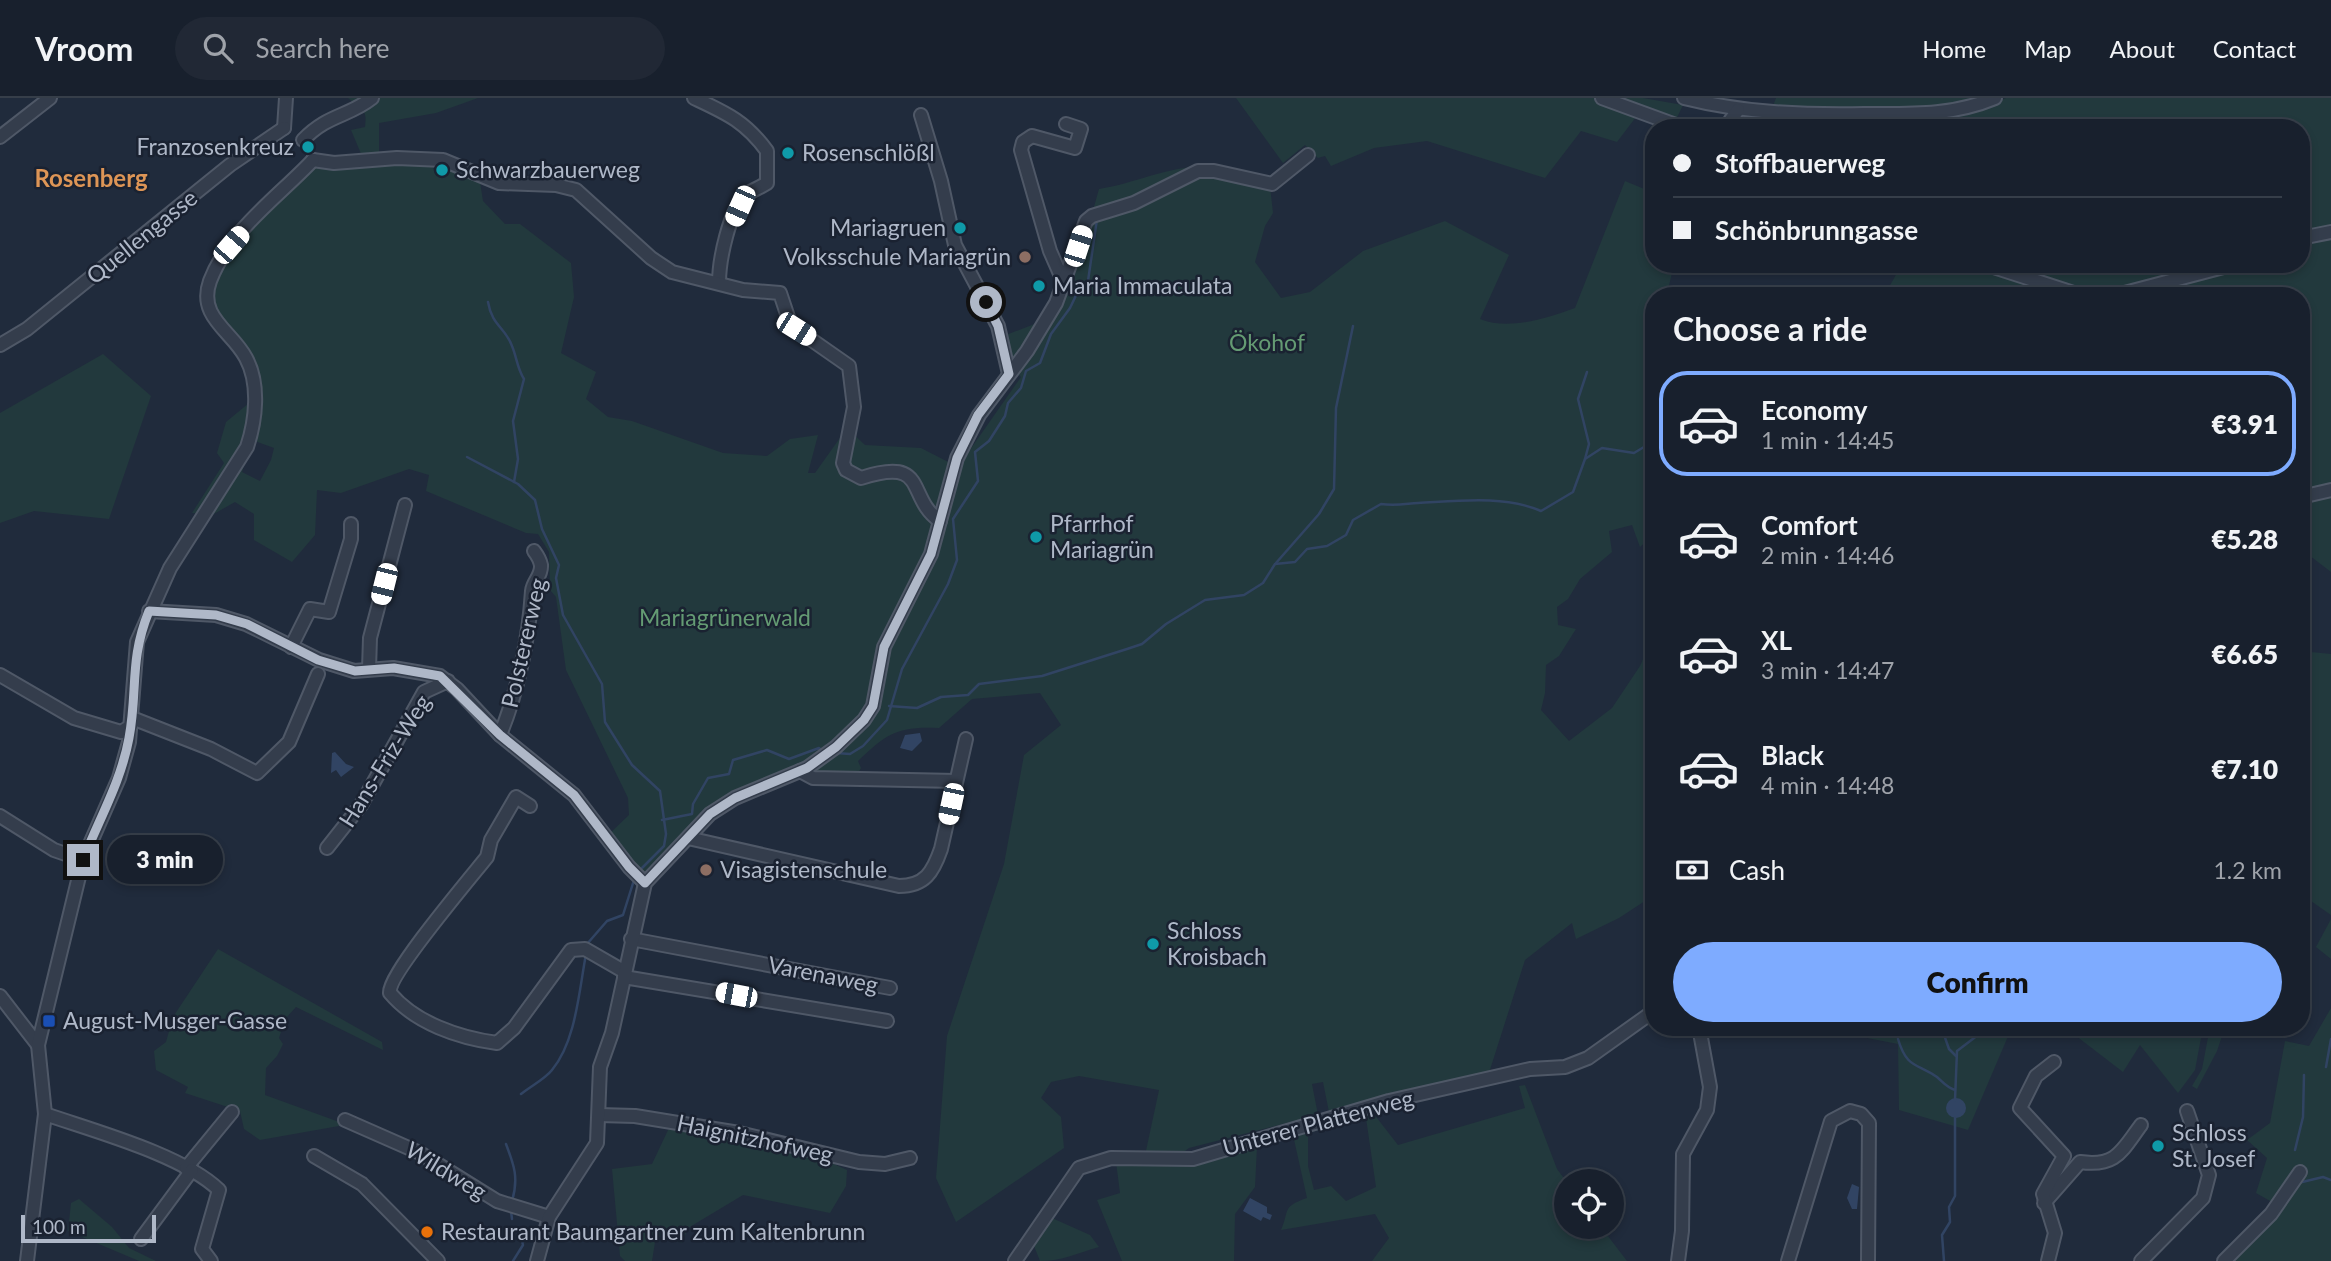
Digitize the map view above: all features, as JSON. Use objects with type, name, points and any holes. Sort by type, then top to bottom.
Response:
[{"type":"street","points":[[0,137],[50,98]]},
{"type":"street","points":[[286,98],[284,128],[303,140]]},
{"type":"street","points":[[303,140],[324,120],[357,108],[372,98]]},
{"type":"street","points":[[694,98],[727,111],[746,125],[767,151],[767,183],[743,200],[724,240],[718,265],[719,283]]},
{"type":"street","points":[[1602,98],[1659,119]]},
{"type":"street","points":[[1684,98],[1738,110],[1787,114],[1927,115],[1968,108],[1995,98]]},
{"type":"street","points":[[1734,119],[1738,110]]},
{"type":"street","points":[[921,115],[941,181],[955,245],[998,326],[1009,374]]},
{"type":"street","points":[[1065,285],[1050,251],[1021,150],[1023,142],[1032,136],[1075,148],[1081,129],[1066,124]]},
{"type":"street","name":"Quellengasse","points":[[0,345],[27,329],[230,164],[284,128]]},
{"type":"street","points":[[303,140],[304,149],[313,160],[334,163],[397,158],[443,160],[499,183],[556,185],[576,190],[672,272],[743,290],[780,293],[789,320],[796,329],[849,366],[853,390],[851,427],[843,463],[846,470],[861,478],[881,472],[907,475],[916,483],[928,513],[940,521]]},
{"type":"street","points":[[537,1261],[549,1217],[595,1150],[600,1067],[612,1033],[625,975],[640,878],[688,838],[710,814],[723,805],[819,760],[864,720],[873,706],[884,647],[931,554],[961,449],[978,415],[1039,332],[1065,285],[1086,221],[1092,216],[1134,203],[1198,171],[1214,171],[1272,184],[1308,155]]},
{"type":"street","points":[[27,1261],[45,1115],[38,1045],[83,860],[119,778],[132,722],[137,642],[170,568],[247,447],[254,421],[254,385],[250,368],[242,352],[211,314],[206,294],[231,245],[313,160]]},
{"type":"street","points":[[2310,236],[2331,232]]},
{"type":"street","points":[[2012,273],[2055,287]]},
{"type":"street","points":[[2147,287],[2201,273]]},
{"type":"street","points":[[2310,494],[2331,490]]},
{"type":"street","points":[[369,669],[370,638],[405,505]]},
{"type":"street","points":[[291,648],[310,608],[329,612],[351,539],[351,524]]},
{"type":"street","name":"Polstererweg","points":[[500,735],[509,713],[533,603],[532,587],[540,574],[541,565],[534,551]]},
{"type":"street","name":"Hans-Friz-Weg","points":[[149,611],[216,615],[247,624],[291,648],[355,671],[420,671],[440,676],[500,735],[574,795],[640,878]]},
{"type":"street","points":[[132,722],[211,749],[257,773],[289,742],[318,674]]},
{"type":"street","points":[[0,675],[86,723],[121,733],[132,722]]},
{"type":"street","name":"Hans-Friz-Weg","points":[[327,848],[361,805],[424,692],[448,681]]},
{"type":"street","points":[[688,838],[899,886],[918,884],[935,867],[966,739]]},
{"type":"street","points":[[800,771],[813,778],[956,781]]},
{"type":"street","points":[[530,806],[516,797],[491,840],[491,850],[391,982],[390,993],[398,1004],[414,1016],[461,1035],[497,1043],[514,1028],[571,950],[586,948],[625,975],[887,1021]]},
{"type":"street","points":[[0,816],[54,850],[83,860]]},
{"type":"street","name":"Varenaweg","points":[[631,939],[890,988]]},
{"type":"street","points":[[0,996],[38,1045]]},
{"type":"street","name":"Unterer Plattenweg","points":[[1015,1261],[1079,1168],[1093,1161],[1111,1158],[1193,1159],[1389,1101],[1530,1069],[1566,1067],[1588,1058],[1645,1018]]},
{"type":"street","points":[[1678,1261],[1682,1231],[1683,1154],[1707,1110],[1710,1087],[1701,1036]]},
{"type":"street","points":[[2048,1261],[2055,1233],[2043,1194],[2064,1156],[2021,1108],[2036,1076],[2054,1062]]},
{"type":"street","points":[[1788,1261],[1831,1121],[1850,1111],[1861,1114],[1869,1123],[1868,1261]]},
{"type":"street","points":[[2141,1261],[2203,1198],[2209,1175],[2187,1111]]},
{"type":"street","points":[[141,1239],[232,1112]]},
{"type":"street","points":[[45,1115],[88,1124],[189,1169],[219,1190],[202,1249],[211,1261]]},
{"type":"street","name":"Haignitzhofweg","points":[[599,1115],[635,1116],[739,1133],[859,1161],[885,1164],[910,1158]]},
{"type":"street","name":"Wildweg","points":[[345,1120],[420,1153],[497,1201],[549,1217]]},
{"type":"street","points":[[2044,1203],[2080,1162],[2096,1164],[2115,1159],[2141,1125]]},
{"type":"street","points":[[314,1156],[362,1184],[438,1261]]},
{"type":"street","points":[[2224,1261],[2271,1214],[2300,1172]]},
{"type":"green space","points":[[348,98],[478,98],[436,113],[379,123],[379,152],[362,156],[351,130],[365,127],[365,116]]},
{"type":"green space","points":[[1236,98],[1643,98],[1683,105],[1676,119],[1645,121],[1636,117],[1617,142],[1581,131],[1545,178],[1427,141],[1374,148],[1331,166],[1325,156],[1318,158],[1305,145],[1283,163]]},
{"type":"green space","points":[[1776,98],[1989,98],[1954,108],[1771,111]]},
{"type":"green space","points":[[2006,98],[2331,98],[2331,572],[2310,556],[2310,287],[1889,287],[1897,273],[2310,273],[2310,119],[1933,119],[1964,116]]},
{"type":"green space","points":[[1739,117],[1933,119],[1738,119]]},
{"type":"green space","points":[[431,163],[436,175],[446,173],[446,165],[480,182],[483,201],[505,224],[520,224],[571,263],[574,297],[561,353],[596,372],[586,399],[608,417],[632,421],[723,453],[767,456],[790,439],[818,435],[808,473],[815,473],[847,428],[865,445],[921,448],[958,467],[1021,377],[1015,371],[1006,335],[1037,323],[1050,305],[1070,292],[1099,189],[1172,170],[1202,166],[1223,168],[1270,186],[1273,213],[1265,226],[1255,262],[1281,298],[1310,292],[1363,251],[1445,221],[1509,255],[1480,319],[1503,324],[1540,319],[1575,308],[1625,181],[1645,189],[1645,273],[1672,273],[1669,287],[1645,287],[1645,542],[1640,547],[1632,525],[1609,531],[1612,552],[1580,579],[1568,599],[1557,607],[1558,625],[1576,629],[1559,656],[1546,665],[1541,710],[1569,741],[1612,708],[1645,655],[1645,901],[1619,918],[1576,939],[1572,923],[1525,960],[1488,1076],[1329,1112],[1323,1082],[1312,1084],[1318,1115],[1189,1148],[1171,1161],[1370,1109],[1398,1145],[1525,1108],[1519,1086],[1525,1085],[1557,1169],[1554,1169],[1554,1239],[1610,1239],[1627,1261],[1372,1261],[1389,1238],[1375,1214],[1281,1230],[1290,1207],[1307,1198],[1293,1135],[1257,1147],[1255,1187],[1235,1214],[1234,1261],[1122,1261],[1097,1200],[1120,1193],[1116,1162],[1144,1160],[1159,1090],[1079,1076],[1051,1082],[1041,1098],[1061,1117],[1064,1148],[956,1222],[936,1178],[947,1036],[1004,864],[1024,755],[1061,725],[1040,693],[972,699],[939,728],[913,728],[894,733],[858,761],[861,768],[856,776],[777,776],[730,794],[706,809],[643,877],[608,835],[629,815],[628,798],[566,670],[556,597],[550,590],[549,552],[538,534],[526,533],[426,491],[429,475],[409,469],[341,493],[317,490],[315,535],[292,562],[254,540],[254,514],[235,502],[212,515],[192,513],[224,463],[217,453],[226,422],[249,403],[260,384],[232,344],[211,302],[212,286],[221,268],[251,228],[316,165]],"holes":[[[252,440],[274,448],[260,481],[242,472]],[[1366,1118],[1376,1187],[1346,1201],[1331,1186],[1314,1190],[1308,1166],[1308,1133]]]},
{"type":"green space","points":[[103,354],[151,396],[109,519],[34,511],[0,523],[0,413]]},
{"type":"green space","points":[[2310,652],[2331,654],[2331,915],[2310,900]]},
{"type":"green space","points":[[2331,919],[2331,959],[2316,947]]},
{"type":"green space","points":[[218,949],[382,1042],[383,1050],[296,1007],[285,1019],[279,1038],[283,1044],[266,1068],[265,1095],[342,1123],[339,1126],[260,1140],[244,1129],[240,1111],[185,1093],[188,1087],[156,1070],[154,1051],[166,1042],[173,1017]]},
{"type":"green space","points":[[2331,1008],[2331,1261],[2232,1261],[2261,1234],[2279,1206],[2256,1193],[2267,1158],[2247,1140],[2270,1123],[2285,1041],[2309,1046]]},
{"type":"green space","points":[[1857,1036],[2008,1036],[1968,1130],[1899,1110],[1898,1044]]},
{"type":"green space","points":[[2076,1036],[2201,1036],[2195,1070],[2178,1093],[2140,1045],[2123,1072]]},
{"type":"green space","points":[[2208,1036],[2222,1036],[2197,1089],[2192,1086],[2202,1069]]},
{"type":"green space","points":[[669,1128],[816,1156],[847,1170],[846,1186],[830,1213],[743,1195],[688,1228],[682,1243],[656,1236],[652,1261],[625,1261],[620,1256],[612,1169],[652,1164]]},
{"type":"green space","points":[[79,1199],[112,1227],[129,1248],[156,1261],[139,1261],[68,1231],[71,1203]]},
{"type":"green space","points":[[1052,1218],[1090,1235],[1099,1247],[1063,1258],[1040,1261],[1034,1246],[1029,1245]]},
{"type":"water","points":[[920,733],[922,741],[912,751],[900,748],[905,735]]},
{"type":"water","points":[[335,752],[346,764],[354,767],[341,777],[336,770],[331,773],[332,753]]},
{"type":"water","points":[[1956,1098],[1963,1101],[1966,1108],[1963,1115],[1956,1118],[1949,1115],[1946,1108],[1949,1101]]},
{"type":"water","points":[[1852,1184],[1859,1187],[1857,1209],[1852,1209],[1847,1198]]},
{"type":"water","points":[[1250,1198],[1267,1207],[1267,1213],[1272,1215],[1270,1220],[1263,1217],[1261,1221],[1243,1211]]},
{"type":"waterway","points":[[836,753],[850,754],[863,746],[887,720],[902,669],[948,584],[957,560],[953,519],[978,481],[975,452],[989,441],[1005,416],[1008,403],[1021,388],[1026,371],[1040,363],[1051,334],[1070,308],[1081,285],[1088,281],[1097,219]]},
{"type":"waterway","points":[[488,302],[492,316],[514,350],[524,379],[513,421],[518,459],[514,482]]},
{"type":"waterway","points":[[1276,563],[1319,514],[1334,489],[1336,408],[1353,326]]},
{"type":"waterway","points":[[1585,459],[1589,444],[1578,399],[1587,372]]},
{"type":"waterway","points":[[889,706],[917,708],[941,697],[968,695],[979,684],[1042,676],[1142,644],[1166,624],[1205,600],[1244,595],[1263,583],[1275,564],[1295,562],[1307,549],[1327,546],[1346,535],[1353,520],[1381,504],[1497,501],[1541,511],[1573,492],[1585,459],[1602,448],[1634,453],[1645,446]]},
{"type":"waterway","points":[[467,457],[518,484],[535,500],[542,529],[559,565],[556,578],[563,615],[602,684],[605,722],[632,765],[660,791],[666,834],[664,846],[639,871]]},
{"type":"waterway","points":[[662,820],[692,814],[693,804],[708,778],[729,774],[733,760],[767,750],[789,759],[819,748],[822,751]]},
{"type":"waterway","points":[[587,944],[607,921],[623,915],[634,880]]},
{"type":"waterway","points":[[521,1094],[549,1073],[560,1058],[575,1015],[586,954]]},
{"type":"waterway","points":[[1944,1036],[1949,1049],[1956,1056]]},
{"type":"waterway","points":[[1955,1100],[1957,1051],[1977,1036]]},
{"type":"waterway","points":[[1898,1039],[1909,1061],[1955,1090]]},
{"type":"waterway","points":[[2326,1067],[2331,1039]]},
{"type":"waterway","points":[[2295,1150],[2303,1117],[2304,1075]]},
{"type":"waterway","points":[[1944,1261],[1942,1235],[1950,1222],[1949,1207],[1955,1196],[1955,1118]]},
{"type":"waterway","points":[[506,1144],[515,1172],[512,1201]]},
{"type":"waterway","points":[[2298,1183],[2323,1177],[2331,1180]]},
{"type":"waterway","points":[[511,1211],[512,1219]]},
{"type":"waterway","points":[[2256,1237],[2266,1227]]},
{"type":"waterway","points":[[513,1261],[523,1245],[522,1241]]},
{"type":"place","name":"Franzosenkreuz","points":[[308,147]]},
{"type":"place","name":"Rosenschlößl","points":[[788,153]]},
{"type":"place","name":"Schwarzbauerweg","points":[[442,170]]},
{"type":"place","name":"Mariagruen","points":[[960,228]]},
{"type":"place","name":"Volksschule Mariagrün","points":[[1025,257]]},
{"type":"place","name":"Maria Immaculata","points":[[1039,286]]},
{"type":"place","name":"Pfarrhof Mariagrün","points":[[1036,537]]},
{"type":"place","name":"Visagistenschule","points":[[706,870]]},
{"type":"place","name":"Schloss Kroisbach","points":[[1153,944]]},
{"type":"place","name":"August-Musger-Gasse","points":[[49,1021]]},
{"type":"place","name":"Schloss St. Josef","points":[[2158,1146]]},
{"type":"place","name":"Restaurant Baumgartner zum Kaltenbrunn","points":[[427,1232]]},
{"type":"district","name":"Rosenberg","points":[[91,179]]},
{"type":"route","points":[[83,860],[119,778],[129,741],[134,662],[140,633],[149,611],[179,611],[216,615],[247,624],[318,660],[355,671],[394,668],[440,676],[500,735],[574,795],[634,874],[645,883],[710,814],[735,798],[807,768],[844,740],[864,720],[873,706],[884,647],[931,554],[957,458],[978,415],[1009,374],[999,343],[998,326],[986,302]]},
{"type":"park label","name":"Ökohof","points":[[1267,343]]},
{"type":"park label","name":"Mariagrünerwald","points":[[725,618]]}]
